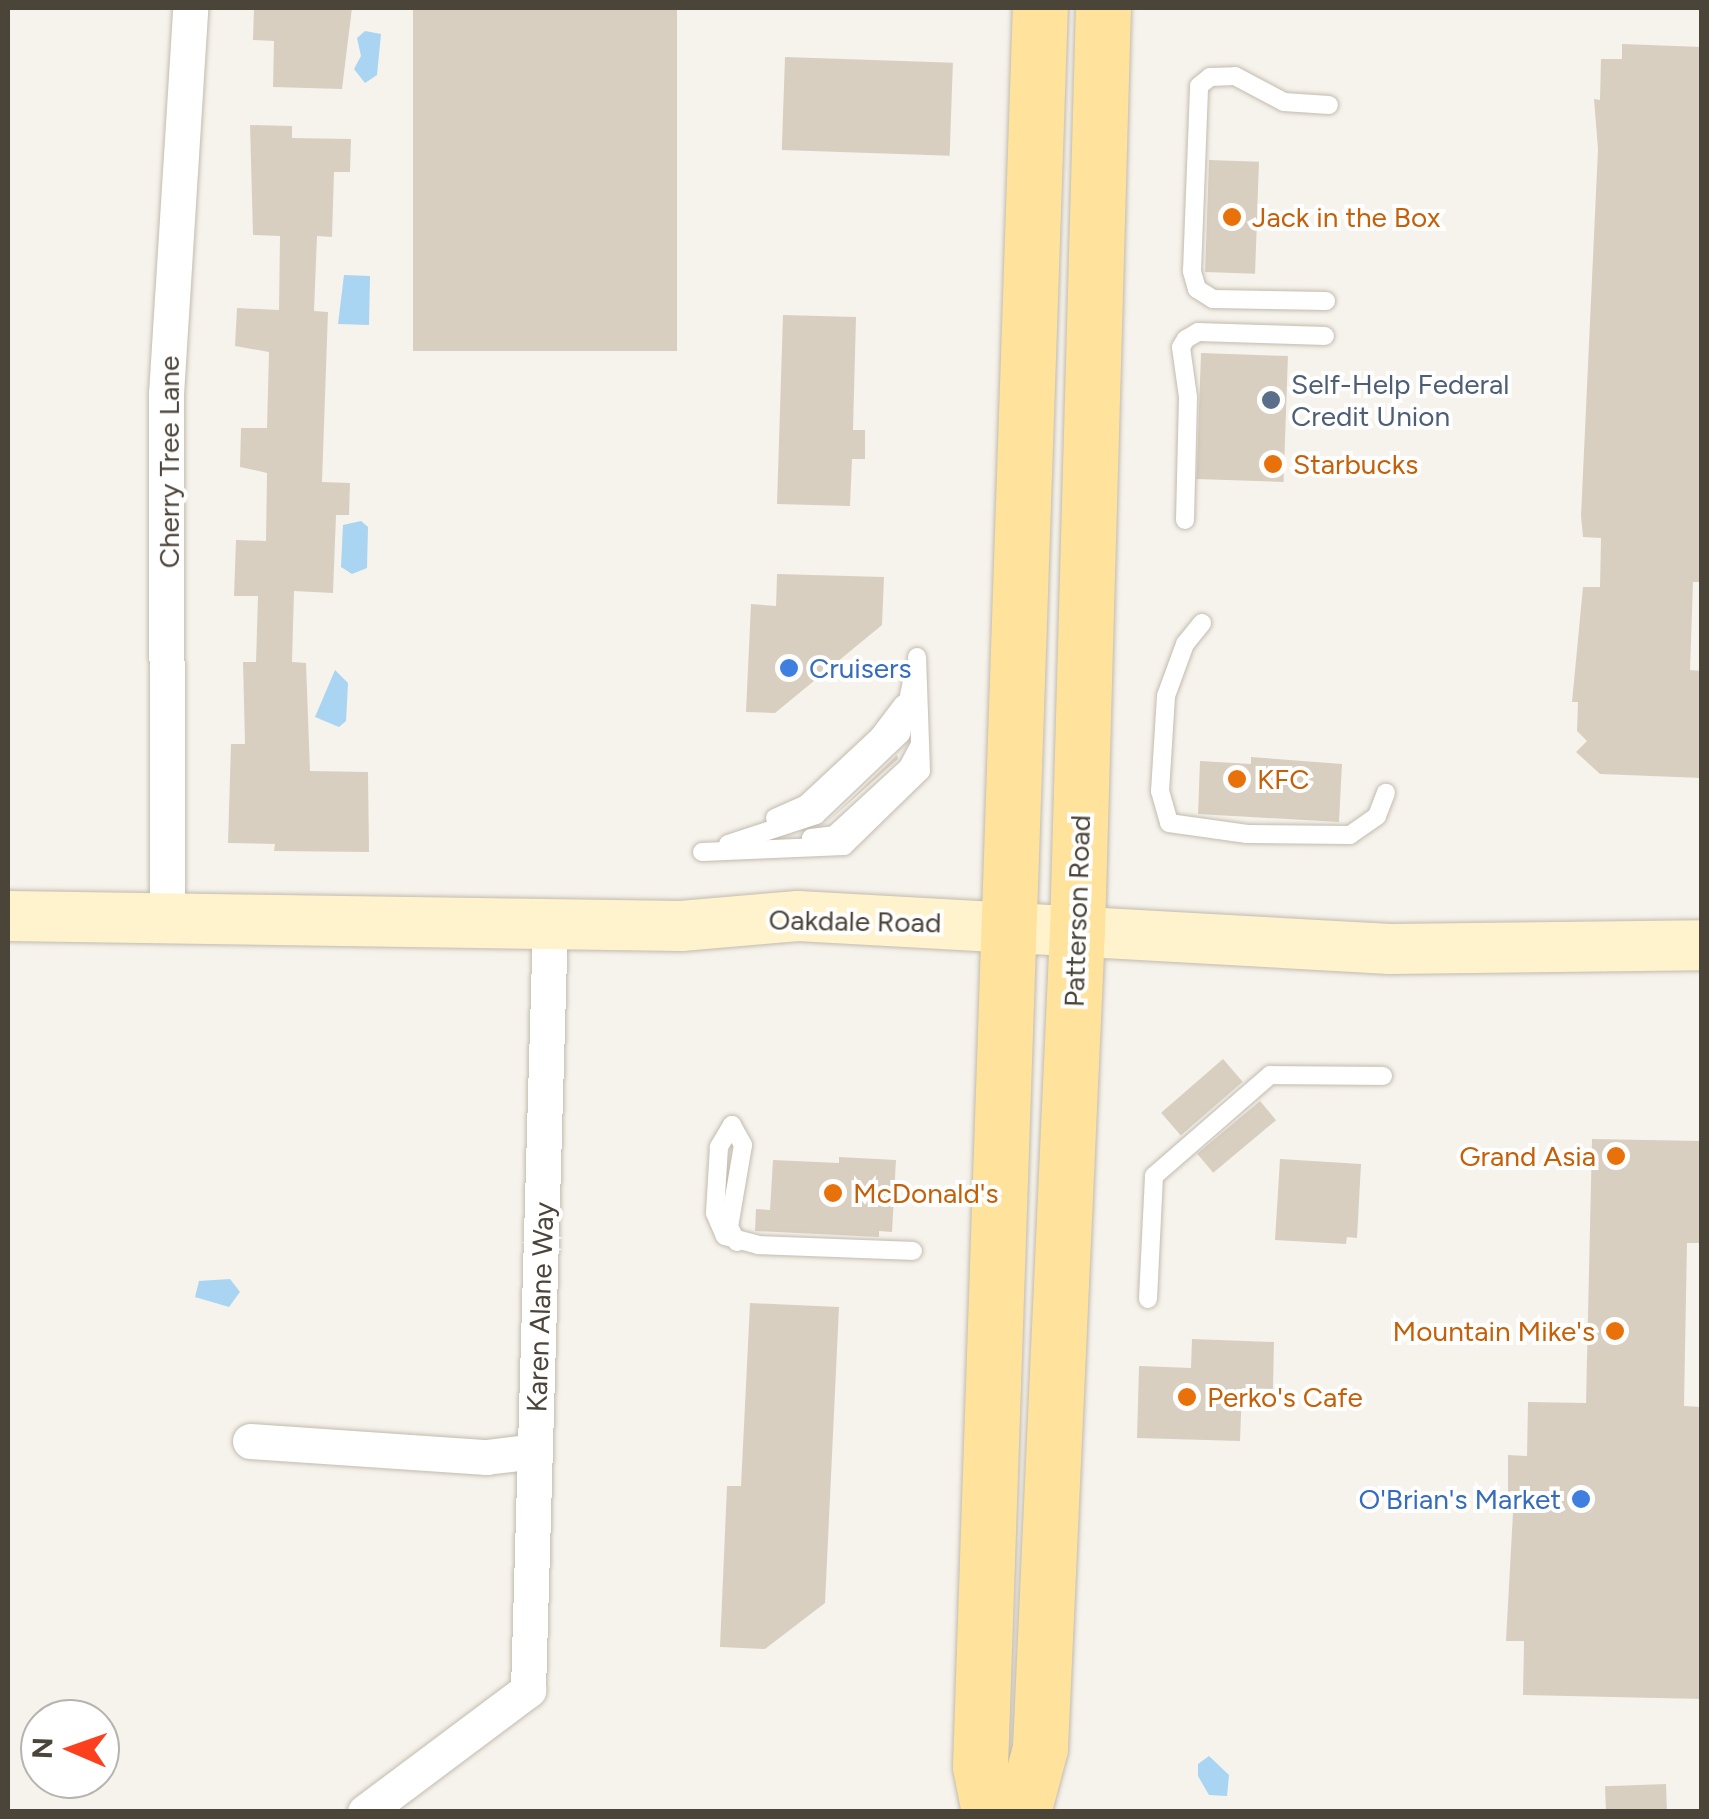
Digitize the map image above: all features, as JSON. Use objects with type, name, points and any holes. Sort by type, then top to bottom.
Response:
[{"type":"main road","points":[[989,1812],[980,1766],[1040,8]]},
{"type":"main road","name":"Patterson Road","points":[[1022,1812],[1040,1748],[1077,931],[1103,8]]},
{"type":"street","name":"Cherry Tree Lane","points":[[167,918],[166,394],[190,8]]},
{"type":"street","name":"Oakdale Road","points":[[8,916],[681,926],[798,916],[1390,948],[1702,945]]},
{"type":"street","name":"Karen Alane Way","points":[[364,1812],[528,1690],[550,923]]},
{"type":"street","points":[[250,1442],[486,1457],[536,1452]]},
{"type":"lane","points":[[1326,301],[1212,300],[1197,289],[1192,271],[1199,86],[1210,77],[1235,76],[1284,102],[1329,105]]},
{"type":"lane","points":[[1185,520],[1188,397],[1180,347],[1186,338],[1198,332],[1326,336]]},
{"type":"lane","points":[[1202,623],[1185,644],[1166,696],[1160,791],[1169,823],[1247,834],[1350,834],[1377,816],[1386,793]]},
{"type":"lane","points":[[917,656],[922,771],[844,846],[702,852],[816,816],[901,734],[917,656]]},
{"type":"lane","points":[[1148,1299],[1154,1176],[1270,1075],[1383,1076]]},
{"type":"lane","points":[[732,1125],[719,1147],[715,1213],[718,1228],[737,1242],[913,1251]]},
{"type":"water","points":[[365,31],[381,34],[377,75],[365,83],[354,69],[361,56],[357,38]]},
{"type":"water","points":[[344,275],[370,276],[369,325],[338,324]]},
{"type":"water","points":[[361,521],[368,527],[367,568],[352,574],[341,567],[343,525]]},
{"type":"water","points":[[335,670],[348,683],[346,721],[339,727],[315,717]]},
{"type":"water","points":[[230,1279],[240,1292],[229,1307],[195,1297],[199,1281]]},
{"type":"water","points":[[1209,1756],[1229,1775],[1227,1796],[1209,1795],[1198,1776],[1198,1764]]},
{"type":"building","points":[[254,8],[352,8],[342,89],[273,87],[274,41],[253,40]]},
{"type":"building","points":[[413,8],[677,8],[677,351],[413,351]]},
{"type":"building","points":[[1622,44],[1702,47],[1702,582],[1693,582],[1690,670],[1702,671],[1702,778],[1600,774],[1576,752],[1587,741],[1577,731],[1578,702],[1572,702],[1583,587],[1600,587],[1601,538],[1583,537],[1581,516],[1598,149],[1594,99],[1600,100],[1601,59],[1622,59]]},
{"type":"building","points":[[785,57],[953,63],[950,156],[782,150]]},
{"type":"building","points":[[250,125],[292,126],[292,138],[351,139],[350,172],[334,172],[332,237],[317,236],[314,311],[328,312],[322,482],[350,483],[349,515],[336,515],[333,593],[294,591],[292,662],[306,663],[310,771],[368,772],[369,852],[274,851],[275,844],[228,843],[231,744],[245,744],[243,662],[256,662],[258,596],[234,596],[236,540],[266,541],[267,473],[240,467],[241,428],[267,428],[269,352],[235,346],[237,308],[279,310],[280,236],[253,235]]},
{"type":"building","name":"Jack in the Box","points":[[1209,160],[1259,162],[1255,274],[1205,272]]},
{"type":"building","points":[[783,315],[856,317],[853,430],[865,430],[865,459],[852,459],[850,506],[777,504]]},
{"type":"building","points":[[1201,353],[1288,356],[1284,482],[1197,479]]},
{"type":"building","name":"Cruisers","points":[[777,574],[884,577],[882,625],[775,713],[746,712],[751,604],[776,606]]},
{"type":"building","points":[[897,755],[898,759],[825,824]]},
{"type":"building","points":[[1251,757],[1342,764],[1339,822],[1198,814],[1200,761],[1251,764]]},
{"type":"building","points":[[1223,1059],[1243,1082],[1181,1135],[1161,1113]]},
{"type":"building","points":[[1260,1101],[1276,1120],[1213,1173],[1197,1154]]},
{"type":"building","points":[[1592,1139],[1702,1141],[1702,1243],[1687,1243],[1684,1406],[1702,1407],[1702,1699],[1523,1695],[1524,1641],[1506,1641],[1514,1494],[1508,1493],[1508,1455],[1527,1456],[1528,1402],[1586,1403]]},
{"type":"building","name":"McDonald's","points":[[839,1157],[896,1160],[892,1232],[879,1231],[879,1237],[755,1231],[756,1209],[770,1210],[773,1160],[839,1163]]},
{"type":"building","points":[[1280,1159],[1361,1164],[1357,1238],[1347,1237],[1346,1244],[1275,1240]]},
{"type":"building","points":[[750,1303],[839,1307],[825,1603],[765,1649],[720,1647],[727,1486],[741,1486]]},
{"type":"building","points":[[1192,1339],[1274,1342],[1273,1389],[1242,1388],[1240,1441],[1137,1438],[1139,1366],[1191,1368]]},
{"type":"building","points":[[1666,1784],[1667,1812],[1606,1812],[1605,1786]]},
{"type":"place","name":"Jack in the Box","points":[[1232,217]]},
{"type":"place","name":"Self-Help Federal Credit Union","points":[[1271,400]]},
{"type":"place","name":"Starbucks","points":[[1273,464]]},
{"type":"place","name":"Cruisers","points":[[789,668]]},
{"type":"place","name":"KFC","points":[[1237,779]]},
{"type":"place","name":"Grand Asia","points":[[1616,1156]]},
{"type":"place","name":"McDonald's","points":[[833,1193]]},
{"type":"place","name":"Mountain Mike's","points":[[1615,1331]]},
{"type":"place","name":"Perko's Cafe","points":[[1187,1397]]},
{"type":"place","name":"O'Brian's Market","points":[[1581,1499]]}]
